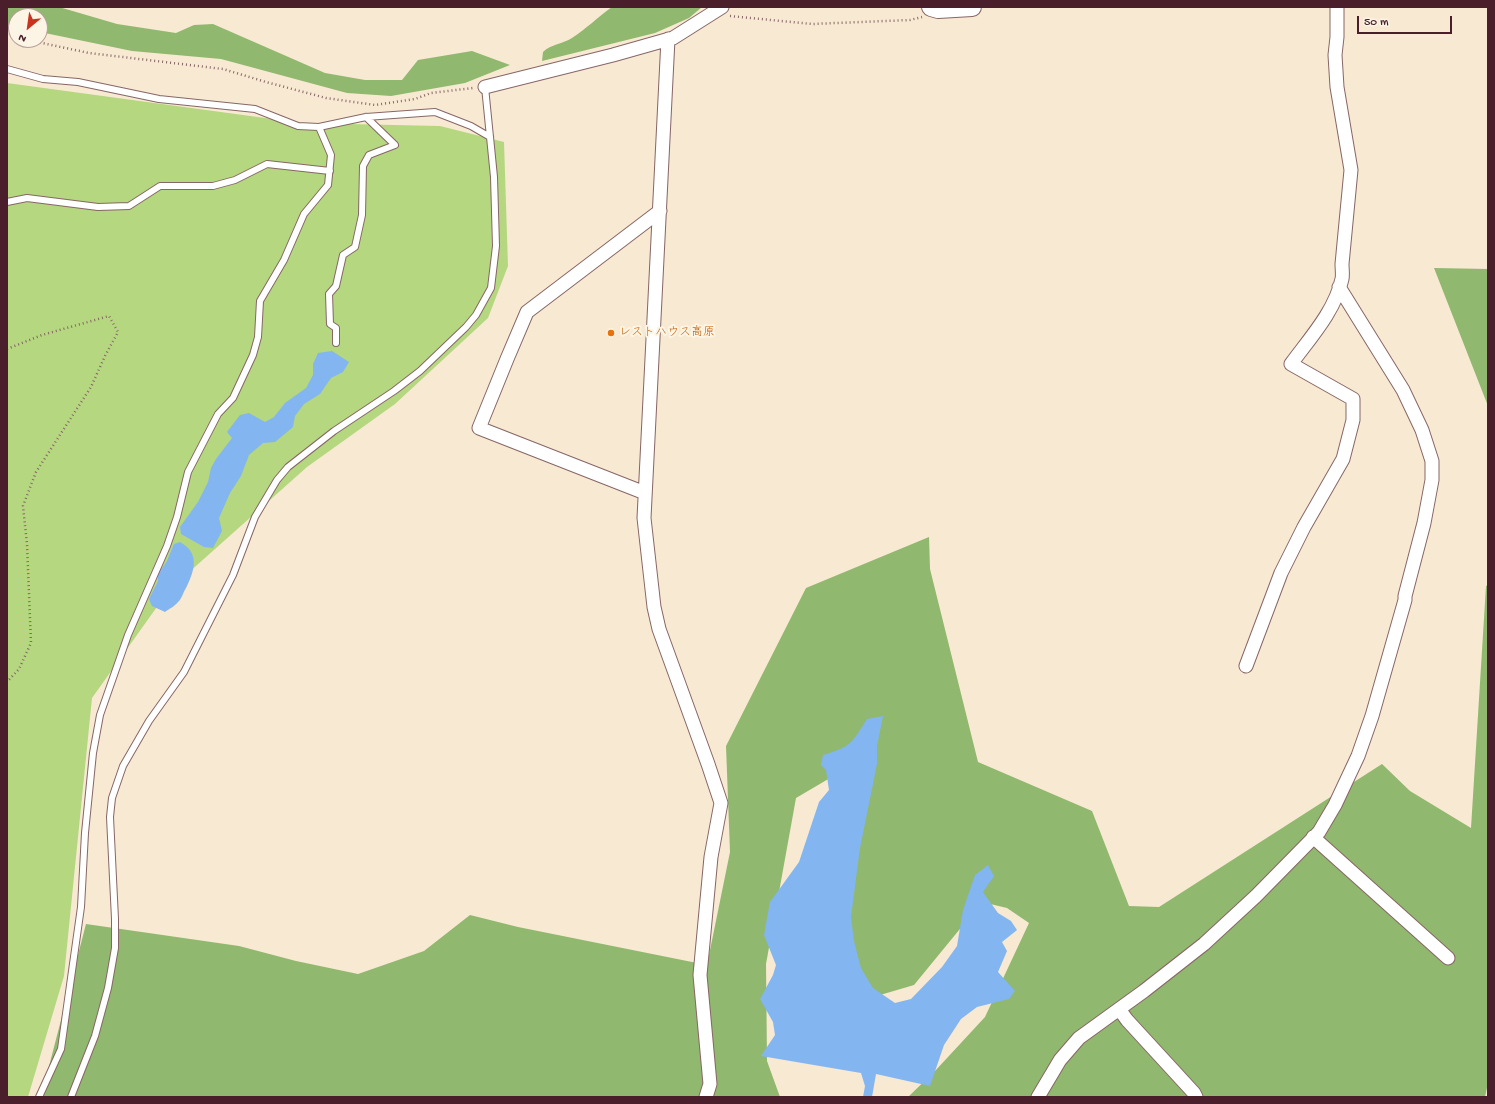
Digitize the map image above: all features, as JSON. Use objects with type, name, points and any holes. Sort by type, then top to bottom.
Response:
[{"type":"main road","points":[[928,12],[938,9],[972,7]]},
{"type":"street","points":[[1246,666],[1281,573],[1304,527],[1343,459],[1353,420],[1353,399],[1291,364],[1335,300],[1342,279],[1342,264],[1351,170],[1337,87],[1335,55],[1337,37],[1337,7]]},
{"type":"street","points":[[485,87],[613,55],[668,39],[716,11]]},
{"type":"street","points":[[668,39],[644,518],[657,622],[721,803],[711,857],[700,975],[710,1084],[706,1097]]},
{"type":"street","points":[[645,493],[479,428],[506,359],[527,312],[660,211]]},
{"type":"street","points":[[1038,1097],[1060,1060],[1079,1038],[1144,991],[1204,944],[1256,896],[1319,832],[1335,805],[1358,756],[1372,716],[1406,600],[1405,596],[1424,523],[1432,480],[1432,461],[1422,430],[1403,390],[1339,286]]},
{"type":"street","points":[[1313,837],[1448,958]]},
{"type":"street","points":[[1119,1009],[1127,1020],[1196,1097]]},
{"type":"lane","points":[[7,69],[43,79],[78,82],[159,99],[255,109],[298,126],[319,127],[366,117],[435,112],[471,126],[490,137]]},
{"type":"lane","points":[[71,1097],[95,1036],[108,988],[115,948],[110,817],[112,798],[122,766],[149,721],[184,672],[233,575],[255,517],[277,480],[288,467],[334,431],[394,391],[420,371],[466,327],[476,314],[491,288],[496,246],[494,177],[485,87]]},
{"type":"lane","points":[[336,343],[336,328],[330,324],[329,294],[336,286],[343,255],[355,247],[362,214],[363,166],[369,155],[395,145],[366,117]]},
{"type":"lane","points":[[39,1097],[61,1049],[81,907],[93,753],[100,715],[128,635],[167,546],[177,517],[188,472],[218,414],[233,398],[254,355],[258,337],[260,300],[284,260],[304,214],[328,185],[331,155],[319,127]]},
{"type":"lane","points":[[7,202],[27,198],[98,207],[129,206],[160,186],[213,186],[235,180],[267,164],[330,171]]},
{"type":"path","points":[[716,11],[812,24],[910,20],[928,12]]},
{"type":"path","points":[[48,45],[89,54],[223,69],[326,98],[375,105],[415,99],[431,93],[485,87]]},
{"type":"path","points":[[7,349],[42,335],[110,316],[118,332],[91,387],[36,472],[24,506],[28,552],[31,642],[19,668],[7,682]]},
{"type":"green space","points":[[7,7],[59,7],[117,24],[176,33],[194,25],[213,24],[325,73],[365,80],[402,80],[418,60],[472,51],[510,65],[465,83],[391,96],[347,93],[221,59],[132,51],[48,34],[48,8],[8,8],[7,26]]},
{"type":"green space","points":[[612,7],[702,7],[689,18],[655,33],[542,61],[543,52],[546,49],[572,38]]},
{"type":"green space","points":[[7,83],[302,123],[440,126],[504,142],[508,266],[488,318],[395,404],[307,467],[169,590],[92,698],[64,976],[28,1097],[7,1097]]},
{"type":"green space","points":[[1434,268],[1488,269],[1488,406]]},
{"type":"green space","points":[[929,537],[930,569],[978,762],[1092,811],[1129,906],[1159,907],[1382,764],[1410,791],[1471,828],[1486,586],[1488,585],[1488,1083],[1485,1097],[908,1097],[935,1071],[985,1017],[1029,923],[1007,908],[982,902],[914,985],[870,998],[830,928],[864,758],[796,798],[766,964],[767,1061],[780,1097],[41,1097],[86,924],[239,946],[296,961],[358,974],[424,951],[470,915],[518,927],[707,965],[730,852],[726,746],[806,588]]},
{"type":"water","points":[[332,351],[349,362],[343,372],[331,378],[320,394],[304,404],[295,416],[293,427],[275,442],[263,443],[249,455],[241,476],[230,493],[219,518],[222,531],[213,548],[204,547],[181,534],[180,527],[198,502],[208,482],[211,468],[232,438],[227,432],[240,415],[249,413],[265,422],[274,417],[285,403],[306,388],[313,375],[313,364],[318,353]]},
{"type":"water","points":[[180,542],[191,551],[194,562],[192,575],[181,599],[165,612],[152,606],[149,599],[158,581],[158,574],[167,561],[174,544]]},
{"type":"water","points":[[883,716],[877,746],[877,764],[860,848],[851,917],[854,941],[861,968],[873,988],[895,1003],[911,999],[942,967],[957,946],[963,910],[975,875],[988,865],[994,876],[983,892],[998,913],[1011,921],[1017,930],[1002,942],[1007,951],[998,972],[1015,991],[1009,999],[977,1007],[961,1019],[944,1045],[930,1086],[876,1074],[872,1097],[863,1097],[865,1086],[861,1073],[761,1056],[775,1035],[773,1022],[760,999],[773,975],[776,965],[764,935],[770,902],[799,862],[819,802],[829,790],[826,770],[821,765],[823,755],[840,749],[850,743],[867,719]]},
{"type":"place","name":"レストハウス高原","points":[[611,333]]}]
